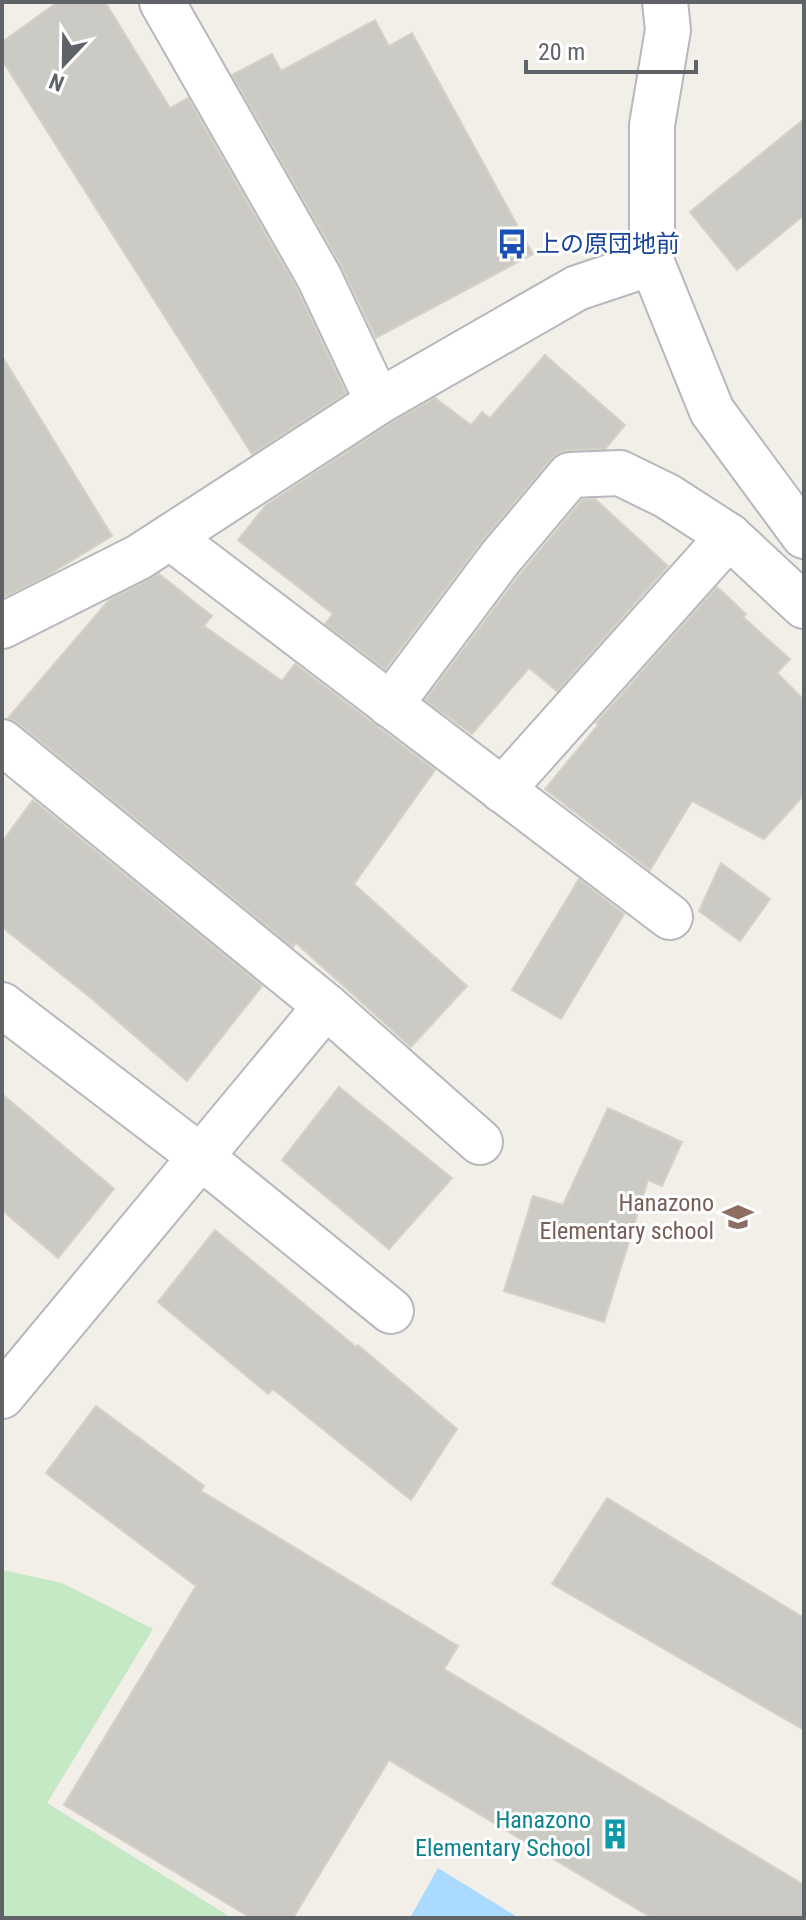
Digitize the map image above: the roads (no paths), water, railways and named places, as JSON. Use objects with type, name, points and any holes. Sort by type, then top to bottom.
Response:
[{"type":"street","points":[[162,2],[319,277],[378,402]]},
{"type":"street","points":[[665,2],[668,30],[652,125],[652,263],[712,411],[804,536]]},
{"type":"street","points":[[2,626],[139,557],[378,402],[577,288],[652,263]]},
{"type":"street","points":[[390,705],[501,557],[570,475],[620,473],[667,496],[729,536],[804,606]]},
{"type":"street","points":[[502,790],[729,536]]},
{"type":"street","points":[[170,537],[670,917]]},
{"type":"street","points":[[2,742],[326,1006],[480,1142]]},
{"type":"street","points":[[2,1005],[201,1157],[391,1311]]},
{"type":"street","points":[[2,1396],[326,1006]]},
{"type":"water","points":[[438,1868],[519,1918],[410,1918]]},
{"type":"place","name":"上の原団地前","points":[[512,244]]},
{"type":"place","name":"Hanazono Elementary school","points":[[738,1217]]},
{"type":"place","name":"Hanazono Elementary School","points":[[615,1834]]}]
